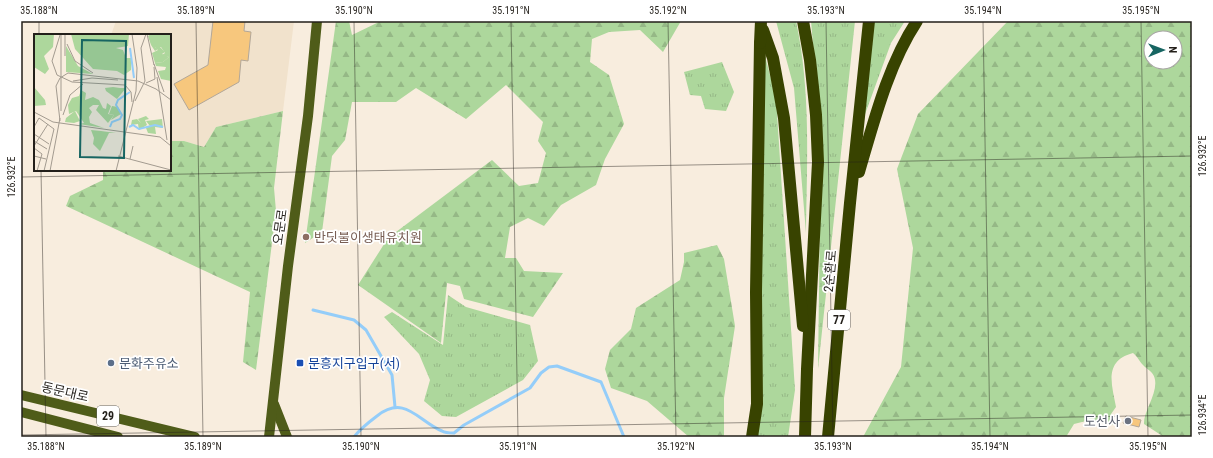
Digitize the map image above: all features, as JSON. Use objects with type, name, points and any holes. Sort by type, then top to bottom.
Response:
[{"type":"highway","points":[[752,437],[757,404],[756,284],[761,21]]},
{"type":"highway","points":[[761,21],[773,58],[784,118],[807,369]]},
{"type":"highway","points":[[803,21],[810,60],[816,115],[818,162],[807,369],[805,437]]},
{"type":"highway","points":[[850,204],[870,21]]},
{"type":"highway","points":[[850,204],[877,113],[895,65],[917,21]]},
{"type":"highway","name":"2순환로","points":[[828,437],[850,204]]},
{"type":"main road","name":"오문로","points":[[269,437],[288,266],[308,116],[317,21]]},
{"type":"main road","name":"동문대로","points":[[21,395],[195,437]]},
{"type":"main road","points":[[273,402],[287,437]]},
{"type":"main road","name":"29","points":[[21,412],[118,437]]},
{"type":"shaded area","points":[[116,21],[294,21],[283,111],[216,127],[204,147],[184,141],[171,141],[171,34],[111,34]]},
{"type":"green space","points":[[336,21],[349,21],[352,35],[381,21],[681,21],[663,52],[640,30],[609,32],[592,39],[590,62],[609,75],[624,124],[605,159],[596,185],[561,205],[544,226],[528,218],[510,227],[505,258],[516,258],[524,271],[563,273],[533,317],[464,299],[460,286],[447,283],[441,343],[358,285],[388,238],[492,160],[519,186],[538,183],[546,153],[538,141],[543,122],[506,85],[466,119],[416,88],[396,102],[352,102],[345,140],[332,156],[322,232],[305,243]]},
{"type":"green space","points":[[776,21],[796,21],[801,47],[807,127],[806,233],[794,88]]},
{"type":"green space","points":[[811,21],[855,21],[818,369],[821,136]]},
{"type":"green space","points":[[873,21],[905,21],[891,43],[864,117]]},
{"type":"green space","points":[[1008,21],[1192,21],[1192,437],[1164,437],[1144,424],[1146,412],[1154,392],[1155,379],[1151,372],[1133,353],[1123,357],[1113,368],[1112,382],[1116,407],[1111,414],[1114,425],[1086,421],[1074,424],[1066,437],[863,437],[901,367],[913,248],[897,169],[918,114]]},
{"type":"green space","points":[[765,56],[776,98],[795,390],[788,437],[753,437]]},
{"type":"green space","points":[[722,62],[734,92],[726,111],[705,109],[701,96],[690,95],[684,72]]},
{"type":"green space","points":[[283,111],[274,188],[276,211],[256,370],[243,362],[250,292],[66,206],[70,196],[103,180],[103,171],[171,171],[171,141],[184,141],[204,147],[216,127]]},
{"type":"green space","points":[[717,245],[724,259],[735,326],[724,398],[724,437],[689,437],[647,401],[611,388],[605,369],[610,350],[631,329],[636,308],[680,280],[684,262],[684,253]]},
{"type":"green space","points":[[448,295],[466,307],[530,325],[538,361],[523,380],[456,417],[442,416],[424,401],[430,380],[419,354],[384,317],[392,312],[443,345]]},
{"type":"building","points":[[213,21],[245,21],[244,31],[251,32],[248,61],[241,60],[239,82],[189,110],[174,84],[208,65]]},
{"type":"building","points":[[1126,416],[1141,420],[1139,427],[1123,423]]},
{"type":"waterway","points":[[313,310],[354,320],[366,330],[392,375],[395,407]]},
{"type":"waterway","points":[[354,437],[362,428],[377,416],[387,410],[396,408],[404,408],[443,432],[454,433],[464,425],[530,388],[541,373],[549,367],[557,366],[601,382],[624,437]]},
{"type":"place","name":"반딧불이생태유치원","points":[[306,237]]},
{"type":"place","name":"문화주유소","points":[[111,363]]},
{"type":"place","name":"문흥지구입구(서)","points":[[300,363]]},
{"type":"place","name":"도선사","points":[[1128,421]]}]
